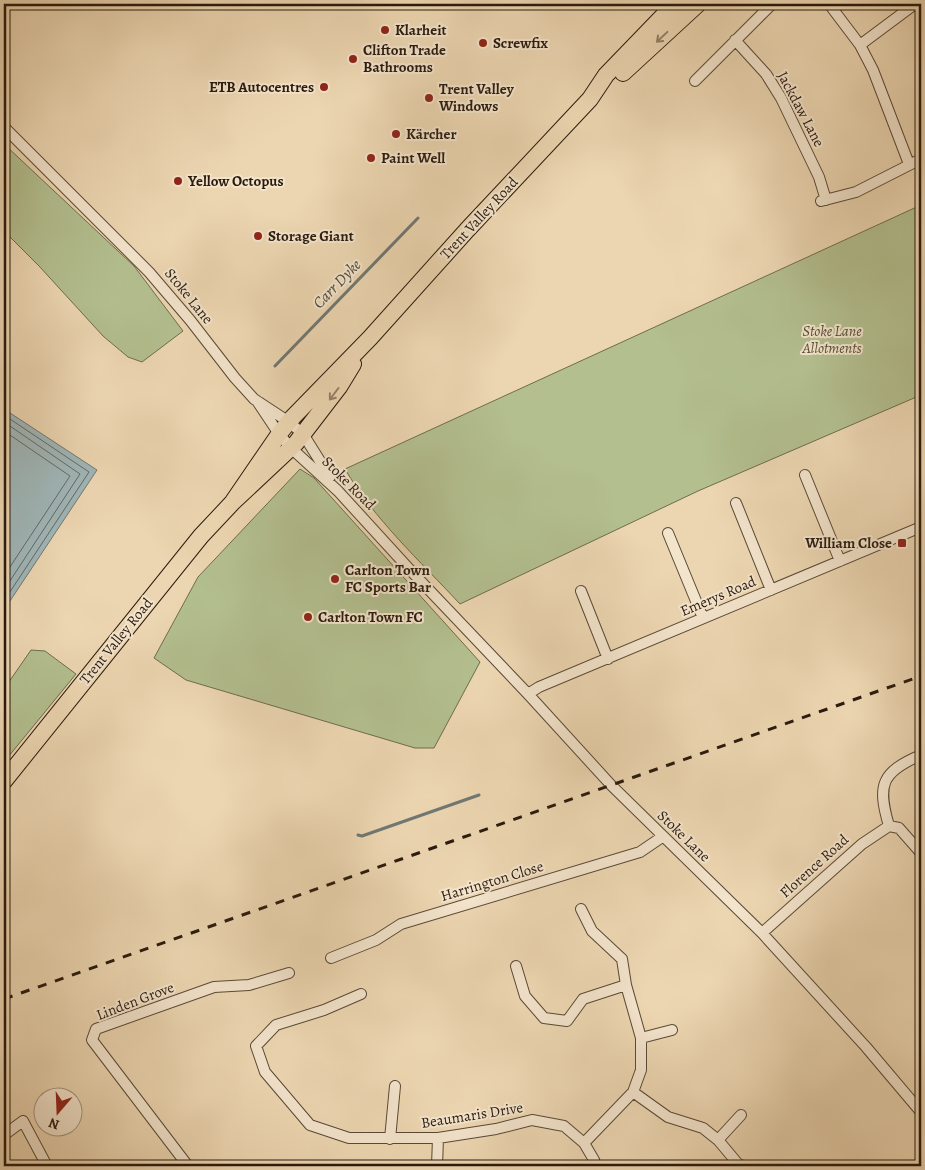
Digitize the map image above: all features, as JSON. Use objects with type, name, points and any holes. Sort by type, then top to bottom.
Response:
[{"type":"main road","name":"Trent Valley Road","points":[[232,503],[284,428],[370,338],[466,230],[590,99],[606,75],[663,16],[678,4]]},
{"type":"main road","name":"Trent Valley Road","points":[[590,99],[613,82],[698,4]]},
{"type":"main road","name":"Trent Valley Road","points":[[4,782],[46,727],[201,536],[303,434],[339,388],[370,338]]},
{"type":"street","points":[[695,81],[772,4]]},
{"type":"street","points":[[830,4],[860,45],[878,82],[909,164],[921,159]]},
{"type":"street","points":[[860,45],[915,4]]},
{"type":"street","name":"Jackdaw Lane","points":[[735,40],[766,74],[781,98],[819,177],[823,201],[856,192],[909,164]]},
{"type":"street","name":"Stoke Lane","points":[[4,127],[149,272],[256,401],[284,428],[303,434],[338,491]]},
{"type":"street","name":"Stoke Road","points":[[256,401],[284,428],[291,448],[338,491],[424,583]]},
{"type":"street","points":[[805,475],[840,561]]},
{"type":"street","points":[[737,503],[771,590]]},
{"type":"street","name":"Emerys Road","points":[[528,694],[538,687],[921,527]]},
{"type":"street","points":[[668,533],[703,618]]},
{"type":"street","name":"Stoke Lane","points":[[424,583],[610,785],[762,933],[866,1047],[921,1112]]},
{"type":"street","points":[[581,591],[608,659]]},
{"type":"street","points":[[921,755],[904,762],[894,769],[886,778],[882,790],[889,826],[899,828],[921,853]]},
{"type":"street","name":"Florence Road","points":[[762,933],[862,844],[889,826]]},
{"type":"street","name":"Harrington Close","points":[[331,958],[376,940],[401,924],[640,852],[662,837]]},
{"type":"street","points":[[581,909],[592,932],[622,959],[626,986],[640,1038],[641,1070],[632,1092],[584,1143]]},
{"type":"street","points":[[516,966],[525,996],[544,1018],[567,1021],[583,1000],[626,986]]},
{"type":"street","name":"Linden Grove","points":[[188,1166],[92,1040],[96,1029],[214,987],[249,984],[289,973]]},
{"type":"street","name":"Beaumaris Drive","points":[[361,994],[324,1010],[276,1026],[256,1046],[265,1072],[310,1125],[349,1138],[438,1138],[496,1129],[532,1120],[564,1126],[584,1143],[596,1166]]},
{"type":"street","points":[[640,1038],[672,1030]]},
{"type":"street","points":[[390,1139],[395,1086]]},
{"type":"street","points":[[632,1092],[668,1117],[703,1128],[718,1140],[739,1166],[744,1166]]},
{"type":"street","points":[[718,1140],[741,1115]]},
{"type":"street","points":[[4,1135],[23,1121],[47,1166]]},
{"type":"street","points":[[437,1166],[438,1138]]},
{"type":"green space","points":[[4,144],[134,266],[183,331],[142,362],[128,357],[103,336],[4,231]]},
{"type":"green space","name":"Stoke Lane Allotments","points":[[921,205],[921,395],[698,491],[460,604],[384,522],[345,469]]},
{"type":"green space","name":"Carlton Town FC","points":[[300,469],[314,478],[480,662],[434,748],[415,748],[186,680],[154,658],[198,577]]},
{"type":"green space","points":[[31,650],[45,651],[76,674],[4,762],[4,689]]},
{"type":"water","points":[[4,409],[97,470],[4,610]]},
{"type":"waterway","name":"Carr Dyke","points":[[275,366],[418,218]]},
{"type":"waterway","points":[[358,835],[362,836],[479,795]]},
{"type":"railway","points":[[4,999],[921,676]]},
{"type":"place","name":"Klarheit","points":[[385,30]]},
{"type":"place","name":"Screwfix","points":[[483,43]]},
{"type":"place","name":"Clifton Trade Bathrooms","points":[[353,59]]},
{"type":"place","name":"ETB Autocentres","points":[[324,87]]},
{"type":"place","name":"Trent Valley Windows","points":[[429,98]]},
{"type":"place","name":"Kärcher","points":[[396,134]]},
{"type":"place","name":"Paint Well","points":[[371,158]]},
{"type":"place","name":"Yellow Octopus","points":[[178,181]]},
{"type":"place","name":"Storage Giant","points":[[258,236]]},
{"type":"place","name":"William Close","points":[[902,543]]},
{"type":"place","name":"Carlton Town FC Sports Bar","points":[[335,579]]},
{"type":"place","name":"Carlton Town FC","points":[[308,617]]}]
